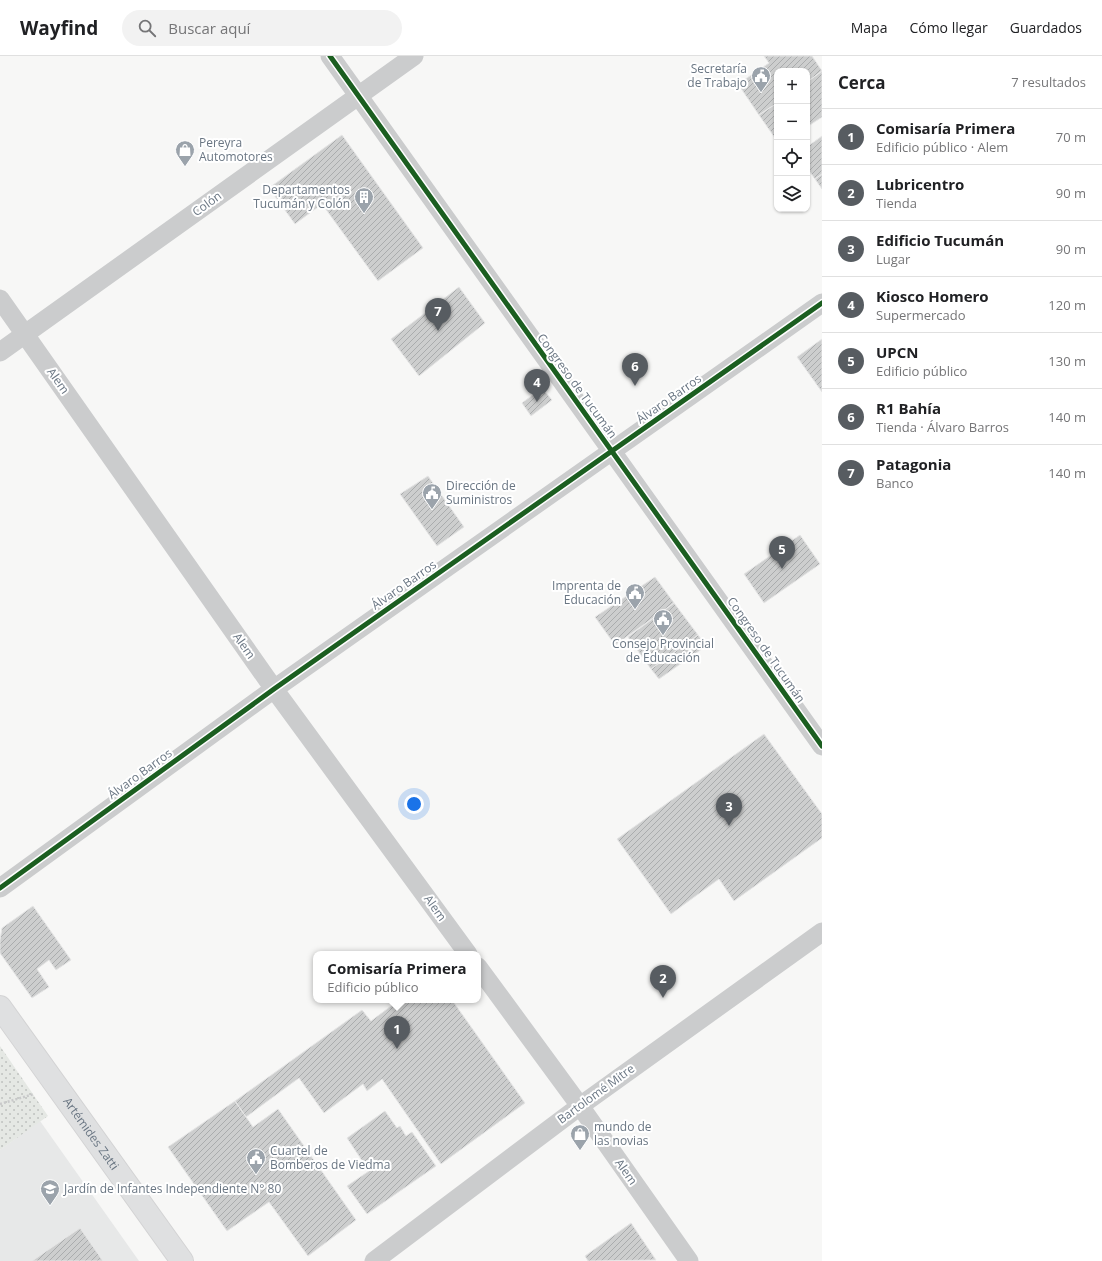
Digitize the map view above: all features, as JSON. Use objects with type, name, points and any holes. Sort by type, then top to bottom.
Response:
[{"type":"main road","name":"Artémides Zatti","points":[[0,1007],[182,1261]]},
{"type":"street","name":"Congreso de Tucumán","points":[[330,56],[822,746]]},
{"type":"street","name":"Colón","points":[[0,352],[414,56]]},
{"type":"street","name":"Alem","points":[[0,299],[274,689],[466,951]]},
{"type":"street","name":"Álvaro Barros","points":[[0,888],[274,689],[822,303]]},
{"type":"street","name":"Bartolomé Mitre","points":[[374,1261],[580,1106],[822,932]]},
{"type":"street","name":"Alem","points":[[481,971],[580,1106],[689,1261]]},
{"type":"path","points":[[0,1104],[40,1093],[55,1082]]},
{"type":"shaded area","points":[[0,1046],[48,1116],[0,1150]]},
{"type":"shaded area","name":"Jardín de Infantes Independiente N° 80","points":[[40,1121],[139,1261],[0,1261],[0,1150]]},
{"type":"building","name":"Secretaría de Trabajo","points":[[764,56],[812,56],[822,71],[810,80],[810,68],[774,68],[774,105],[759,115],[738,84],[769,63]]},
{"type":"building","points":[[822,71],[822,117],[810,125],[810,104],[810,80]]},
{"type":"building","points":[[774,105],[774,137],[759,115]]},
{"type":"building","name":"Departamentos Tucumán y Colón","points":[[342,135],[423,248],[378,281],[322,204],[295,224],[269,188]]},
{"type":"building","points":[[822,136],[822,174],[815,179],[810,172],[810,145]]},
{"type":"building","points":[[822,174],[822,189],[815,179]]},
{"type":"building","points":[[459,287],[485,323],[419,376],[391,339]]},
{"type":"building","points":[[822,339],[822,392],[797,357]]},
{"type":"building","points":[[542,388],[552,400],[531,416],[522,403]]},
{"type":"building","name":"Dirección de Suministros","points":[[428,476],[464,527],[437,546],[400,494]]},
{"type":"building","points":[[800,535],[820,564],[764,603],[744,574]]},
{"type":"building","name":"Imprenta de Educación","points":[[655,577],[674,603],[615,645],[595,617]]},
{"type":"building","name":"Consejo Provincial de Educación","points":[[674,603],[698,635],[651,669],[628,637]]},
{"type":"building","points":[[698,635],[706,646],[659,679],[651,669]]},
{"type":"building","points":[[764,734],[822,814],[822,838],[734,901],[719,879],[671,914],[617,839]]},
{"type":"building","points":[[33,906],[71,960],[56,970],[49,960],[37,969],[49,987],[32,998],[0,953],[0,940],[2,928]]},
{"type":"building","points":[[395,1003],[454,1003],[525,1103],[441,1164],[382,1079],[367,1091],[363,1084],[324,1113],[299,1078],[246,1117],[235,1101],[362,1010],[371,1021]]},
{"type":"building","name":"Cuartel de Bomberos de Viedma","points":[[235,1101],[253,1127],[278,1109],[356,1220],[308,1256],[269,1202],[227,1231],[168,1147]]},
{"type":"building","points":[[385,1111],[397,1128],[400,1126],[406,1136],[412,1132],[436,1166],[367,1214],[347,1186],[369,1171],[347,1138]]},
{"type":"building","points":[[631,1223],[656,1260],[588,1261],[585,1256]]},
{"type":"building","name":"Jardín de Infantes Independiente N° 80","points":[[80,1228],[103,1261],[32,1261]]},
{"type":"cycle path","points":[[330,56],[822,746]]},
{"type":"cycle path","points":[[0,888],[274,689],[822,303]]},
{"type":"place","name":"Secretaría de Trabajo","points":[[761,93]]},
{"type":"place","name":"Pereyra Automotores","points":[[185,167]]},
{"type":"place","name":"Departamentos Tucumán y Colón","points":[[364,214]]},
{"type":"place","name":"Patagonia","points":[[438,331]]},
{"type":"place","name":"R1 Bahía","points":[[635,386]]},
{"type":"place","name":"Kiosco Homero","points":[[537,402]]},
{"type":"place","name":"Dirección de Suministros","points":[[432,510]]},
{"type":"place","name":"UPCN","points":[[782,569]]},
{"type":"place","name":"Imprenta de Educación","points":[[635,610]]},
{"type":"place","name":"Consejo Provincial de Educación","points":[[663,636]]},
{"type":"place","name":"Edificio Tucumán","points":[[729,826]]},
{"type":"place","name":"Lubricentro","points":[[663,998]]},
{"type":"place","name":"Comisaría Primera","points":[[397,1049]]},
{"type":"place","name":"mundo de las novias","points":[[580,1151]]},
{"type":"place","name":"Cuartel de Bomberos de Viedma","points":[[256,1175]]},
{"type":"place","name":"Jardín de Infantes Independiente N° 80","points":[[50,1206]]}]
